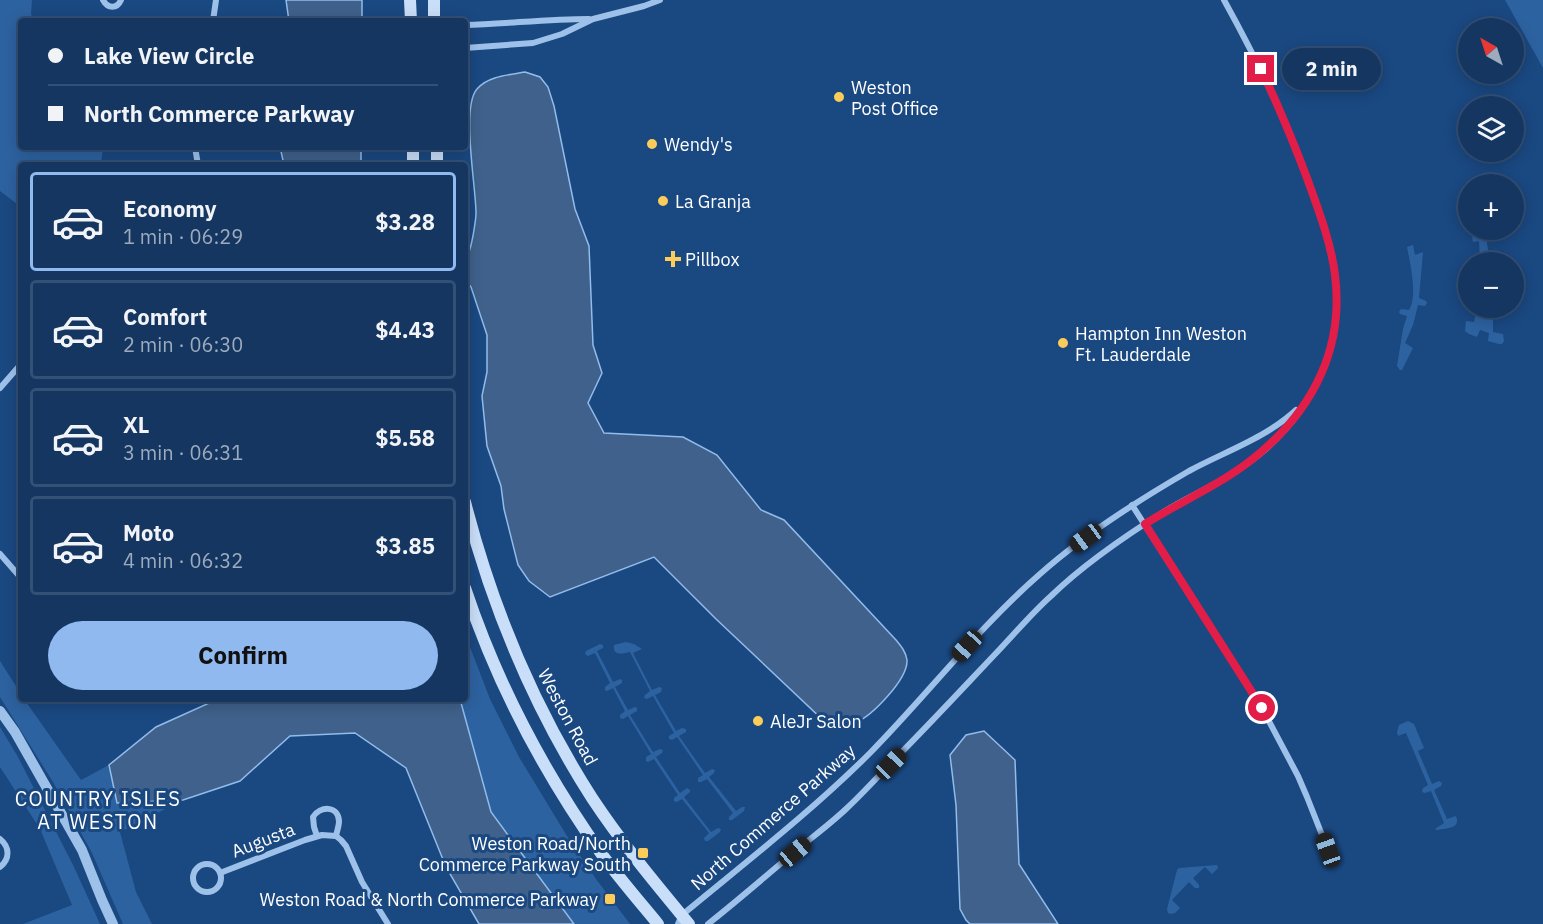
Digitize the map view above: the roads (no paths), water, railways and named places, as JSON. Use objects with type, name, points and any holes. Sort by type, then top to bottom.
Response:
[{"type":"main road","points":[[410,0],[411,18]]},
{"type":"main road","points":[[434,0],[434,18]]},
{"type":"main road","name":"Weston Road","points":[[468,513],[501,618],[528,684],[551,729],[604,815],[683,921]]},
{"type":"main road","points":[[468,596],[494,664],[534,746],[569,806],[599,850],[657,924]]},
{"type":"street","points":[[103,0],[112,7],[118,5],[122,0]]},
{"type":"street","points":[[213,18],[216,0]]},
{"type":"street","points":[[468,48],[533,43],[562,34],[592,19],[660,0]]},
{"type":"street","name":"North Commerce Parkway","points":[[708,924],[845,810],[1051,596],[1097,557],[1167,510],[1224,478],[1259,454],[1276,439],[1307,400],[1323,373],[1336,323],[1335,275],[1330,252],[1316,203],[1289,132],[1261,69],[1224,0]]},
{"type":"street","points":[[468,25],[550,19],[592,19]]},
{"type":"street","points":[[0,388],[18,367]]},
{"type":"street","name":"North Commerce Parkway","points":[[683,921],[828,794],[898,724],[982,630],[1040,574],[1132,505],[1267,430],[1290,416],[1307,400]]},
{"type":"street","points":[[1132,505],[1262,708],[1298,776],[1328,850]]},
{"type":"street","points":[[0,554],[18,575]]},
{"type":"street","points":[[0,711],[15,732],[82,850],[113,924]]},
{"type":"street","points":[[336,836],[339,820],[337,816],[326,808],[320,810],[313,817],[317,836],[336,836],[346,846],[362,882],[388,924]]},
{"type":"street","name":"Augusta","points":[[220,873],[317,836]]},
{"type":"street","points":[[0,839],[8,851],[5,863],[0,867]]},
{"type":"street","name":"Augusta","points":[[202,865],[213,865],[220,873],[220,884],[213,891],[202,891],[193,879],[197,868],[202,865]]},
{"type":"place","name":"Weston Post Office","points":[[839,97]]},
{"type":"place","name":"Wendy's","points":[[652,144]]},
{"type":"place","name":"La Granja","points":[[663,201]]},
{"type":"place","name":"Pillbox","points":[[673,259]]},
{"type":"place","name":"Hampton Inn Weston Ft. Lauderdale","points":[[1063,343]]},
{"type":"place","name":"AleJr Salon","points":[[758,721]]},
{"type":"place","name":"Weston Road/North Commerce Parkway South","points":[[643,853]]},
{"type":"place","name":"Weston Road & North Commerce Parkway","points":[[610,899]]},
{"type":"district","name":"COUNTRY ISLES AT WESTON","points":[[98,810]]}]
